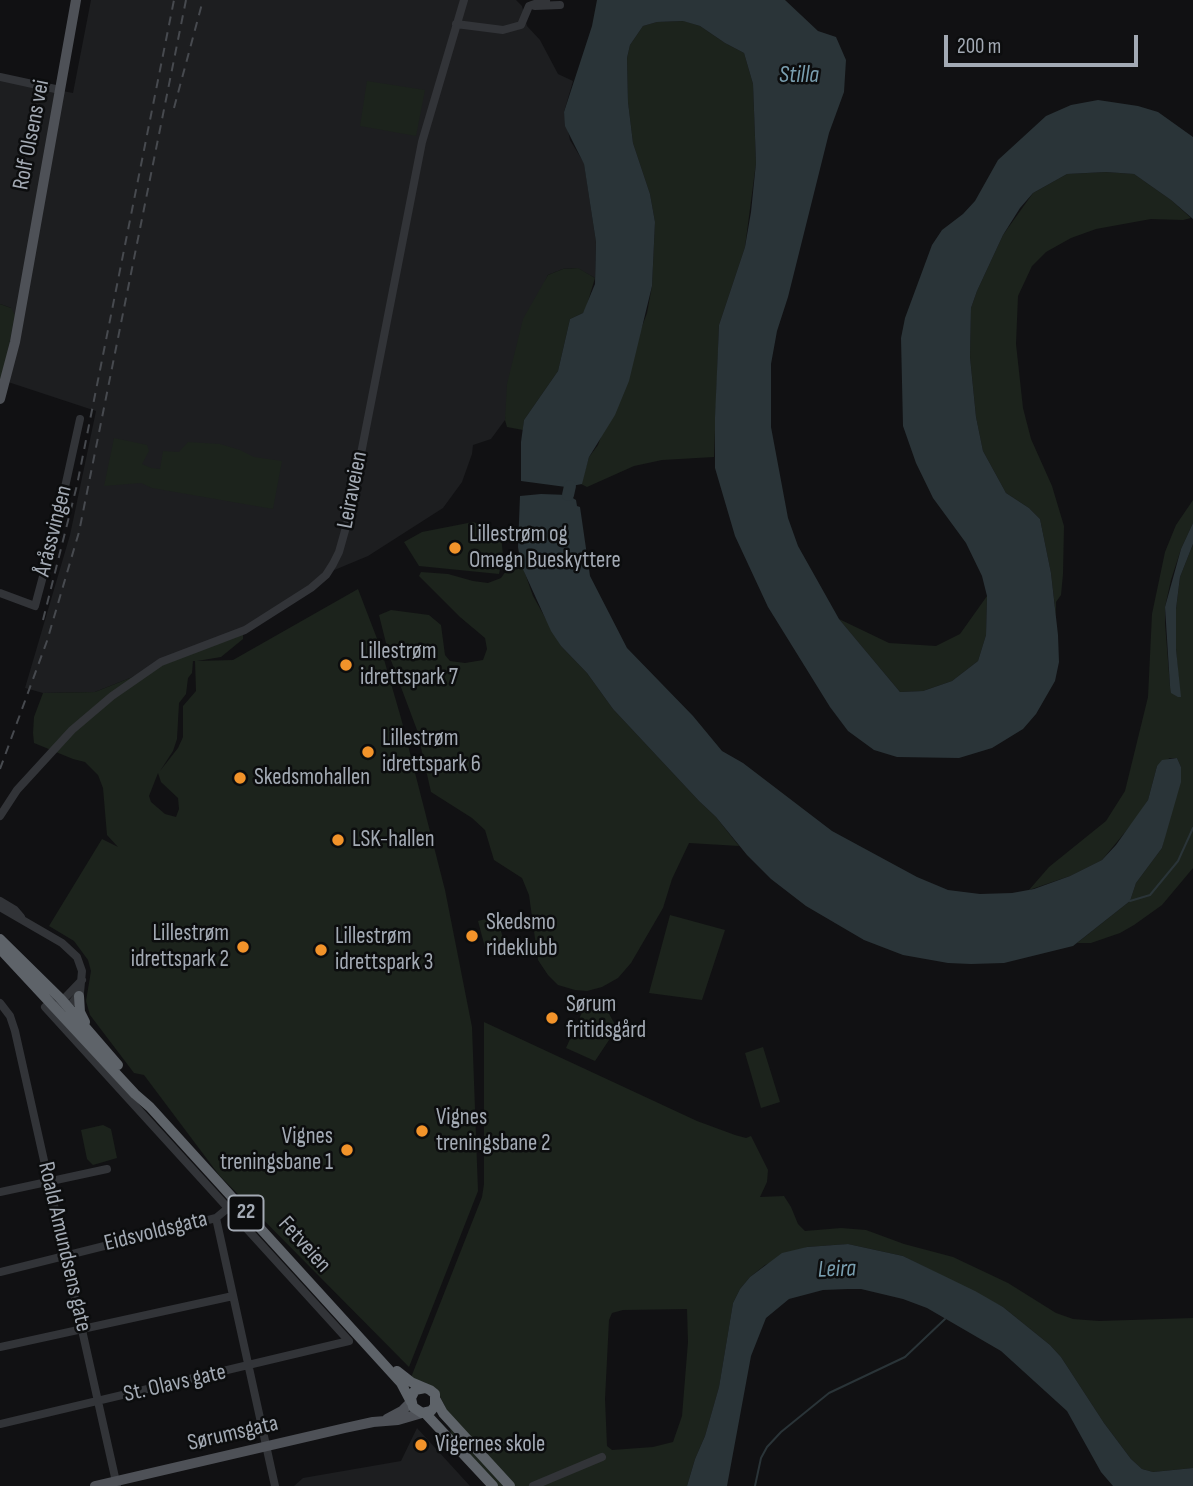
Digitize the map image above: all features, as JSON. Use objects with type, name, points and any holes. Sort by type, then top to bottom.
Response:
[{"type":"highway","name":"Fetveien","points":[[0,939],[62,1005],[135,1094],[150,1107],[405,1387],[411,1402]]},
{"type":"highway","name":"Fetveien","points":[[0,949],[90,1031],[140,1090],[150,1107]]},
{"type":"highway","points":[[79,996],[80,1012],[90,1031]]},
{"type":"highway","name":"Fetveien","points":[[343,1318],[393,1368],[411,1382],[425,1388]]},
{"type":"highway","points":[[411,1402],[415,1390],[425,1388]]},
{"type":"highway","name":"22","points":[[425,1388],[433,1392],[443,1413],[510,1486]]},
{"type":"highway","points":[[424,1413],[433,1409],[436,1400]]},
{"type":"highway","name":"22","points":[[411,1402],[493,1486]]},
{"type":"main road","name":"Rolf Olsens vei","points":[[0,399],[15,342],[76,0]]},
{"type":"main road","name":"Sørumsgata","points":[[95,1486],[117,1484],[380,1421],[402,1411],[411,1402]]},
{"type":"main road","name":"Sørumsgata","points":[[380,1421],[398,1420],[424,1413]]},
{"type":"street","name":"Leiraveien","points":[[0,816],[17,790],[72,730],[112,696],[161,662],[245,630],[311,588],[326,575],[333,564],[348,520],[422,142],[464,0]]},
{"type":"street","points":[[456,24],[503,30],[521,25],[529,6],[546,0]]},
{"type":"street","points":[[529,6],[561,5]]},
{"type":"street","points":[[0,77],[60,90]]},
{"type":"street","name":"Åråssvingen","points":[[0,593],[34,606],[56,528],[80,419]]},
{"type":"street","points":[[0,901],[73,952],[81,966],[79,996],[62,1005]]},
{"type":"street","points":[[0,906],[12,915],[21,917]]},
{"type":"street","points":[[62,1005],[82,980]]},
{"type":"street","name":"Roald Amundsens gate","points":[[3,1007],[13,1027],[117,1484]]},
{"type":"street","points":[[44,1007],[228,1208]]},
{"type":"street","points":[[0,1192],[107,1169]]},
{"type":"street","name":"Eidsvoldsgata","points":[[0,1272],[216,1218],[228,1208]]},
{"type":"street","name":"St. Olavs gate","points":[[0,1424],[349,1341],[228,1208]]},
{"type":"street","points":[[216,1218],[275,1486]]},
{"type":"street","points":[[0,1347],[83,1331],[233,1296]]},
{"type":"street","points":[[533,1486],[602,1457]]},
{"type":"shaded area","points":[[91,0],[516,0],[522,6],[527,26],[540,40],[558,74],[573,81],[564,112],[570,140],[584,163],[596,242],[595,278],[577,268],[563,269],[548,275],[537,299],[505,420],[491,439],[473,445],[462,482],[443,508],[368,556],[332,571],[238,635],[95,692],[43,693],[25,688],[70,535],[96,411],[2,380],[11,308],[0,304],[0,79],[73,93]]},
{"type":"shaded area","points":[[684,21],[700,26],[744,53],[753,84],[756,163],[745,247],[719,325],[714,457],[662,460],[634,466],[587,487],[581,484],[589,457],[598,445],[647,313],[652,286],[655,222],[650,194],[633,143],[628,102],[627,58],[630,45],[643,26],[657,22]]},
{"type":"shaded area","points":[[367,81],[425,90],[416,136],[360,126]]},
{"type":"shaded area","points":[[1067,174],[1134,174],[1191,218],[1151,219],[1096,229],[1071,238],[1046,252],[1032,266],[1018,296],[1016,344],[1023,408],[1031,439],[1052,486],[1064,526],[1063,574],[1061,595],[1056,602],[1056,616],[1040,519],[1006,493],[983,451],[976,417],[970,357],[971,308],[1003,235],[1033,193]]},
{"type":"shaded area","points":[[578,268],[595,278],[583,313],[570,319],[558,371],[524,420],[523,430],[507,427],[507,384],[523,319],[548,275],[563,269]]},
{"type":"shaded area","points":[[0,304],[11,308],[15,315],[0,389]]},
{"type":"shaded area","points":[[114,438],[147,445],[149,451],[142,464],[151,468],[160,469],[163,451],[179,452],[188,442],[220,444],[254,457],[282,461],[273,509],[152,488],[141,483],[104,486]]},
{"type":"shaded area","points":[[1193,500],[1193,523],[1171,580],[1165,607],[1165,623],[1170,686],[1180,697],[1176,609],[1180,577],[1193,544],[1193,868],[1162,905],[1134,925],[1091,943],[1077,943],[1130,901],[1136,883],[1162,848],[1181,767],[1177,758],[1170,758],[1157,766],[1148,800],[1102,860],[1070,876],[1029,890],[1049,867],[1106,821],[1125,791],[1148,697],[1152,614],[1165,552],[1176,525]]},
{"type":"shaded area","name":"Lillestrøm og Omegn Bueskyttere","points":[[473,522],[501,536],[503,555],[499,574],[419,566],[404,542],[422,532]]},
{"type":"shaded area","points":[[520,559],[533,596],[561,646],[587,673],[613,709],[716,817],[739,846],[689,843],[672,879],[663,908],[631,963],[618,978],[602,987],[587,991],[558,985],[548,975],[538,960],[529,895],[522,878],[494,860],[485,830],[472,818],[431,792],[417,730],[389,655],[379,615],[391,610],[429,615],[441,625],[445,655],[450,661],[465,663],[483,660],[487,649],[485,638],[419,576],[421,572],[448,574],[488,583],[501,578],[506,571],[507,560]]},
{"type":"shaded area","points":[[358,589],[381,649],[401,718],[445,890],[472,1027],[478,1191],[409,1367],[219,1175],[144,1075],[134,1073],[90,1015],[86,1001],[91,971],[88,960],[74,941],[49,926],[102,839],[118,847],[107,835],[103,788],[98,775],[85,762],[34,743],[34,717],[43,693],[95,692],[243,633],[243,639],[221,657],[197,661],[233,660]],"holes":[[[193,661],[196,691],[183,706],[183,737],[160,771],[177,739],[179,703],[186,694]],[[158,773],[161,782],[178,798],[179,809],[176,817],[165,814],[151,802],[149,796]]]},
{"type":"shaded area","points":[[987,596],[986,635],[978,661],[952,681],[923,691],[900,692],[839,619],[889,643],[936,646],[960,634]]},
{"type":"shaded area","points":[[670,915],[725,930],[702,1000],[649,993]]},
{"type":"shaded area","points":[[497,916],[506,950],[487,955],[478,921]]},
{"type":"shaded area","points":[[592,1000],[608,1012],[617,1028],[595,1061],[566,1048],[584,1008]]},
{"type":"shaded area","points":[[484,1022],[697,1121],[735,1135],[746,1138],[751,1136],[768,1170],[767,1182],[760,1197],[784,1196],[798,1224],[805,1231],[841,1228],[866,1230],[904,1244],[953,1257],[1008,1283],[1056,1313],[1073,1319],[1099,1321],[1193,1318],[1193,1468],[1153,1472],[1142,1469],[1131,1459],[1104,1423],[1061,1357],[1003,1307],[903,1256],[848,1244],[807,1247],[765,1265],[740,1289],[733,1303],[719,1387],[687,1486],[495,1486],[452,1437],[445,1406],[437,1391],[424,1382],[410,1380],[482,1197]],"holes":[[[687,1309],[688,1342],[682,1416],[673,1442],[653,1447],[612,1450],[607,1446],[605,1399],[609,1320],[612,1313],[623,1310]]]},
{"type":"shaded area","points":[[763,1047],[780,1102],[761,1108],[745,1053]]},
{"type":"shaded area","points":[[103,1125],[111,1129],[117,1158],[93,1165],[87,1159],[81,1130]]},
{"type":"shaded area","name":"Vigernes skole","points":[[417,1428],[470,1486],[294,1486],[303,1478],[401,1461]]},
{"type":"water","name":"Stilla","points":[[597,0],[785,0],[818,31],[836,37],[846,60],[844,92],[829,133],[777,331],[771,364],[771,427],[788,518],[798,546],[839,619],[900,692],[923,691],[952,681],[978,661],[986,635],[987,596],[982,576],[966,543],[933,498],[916,463],[903,426],[901,338],[905,318],[932,245],[942,230],[975,201],[998,160],[1046,116],[1071,105],[1098,100],[1138,106],[1158,112],[1193,137],[1193,219],[1134,174],[1067,174],[1033,193],[1020,208],[1003,235],[971,308],[970,357],[976,417],[983,451],[1006,493],[1040,519],[1051,573],[1058,635],[1059,662],[1055,681],[1036,714],[1023,729],[992,748],[959,758],[897,757],[874,750],[848,731],[830,707],[768,607],[735,536],[715,468],[715,417],[719,325],[745,247],[751,212],[756,163],[753,84],[744,53],[700,26],[683,21],[657,22],[643,26],[630,45],[627,58],[628,102],[633,143],[650,194],[655,222],[652,286],[629,381],[615,415],[589,457],[582,484],[566,487],[521,481],[524,420],[558,371],[570,319],[583,313],[595,284],[596,242],[584,164],[565,126],[564,112],[592,26]]},
{"type":"water","points":[[568,495],[576,500],[577,506],[580,507],[590,576],[627,648],[693,716],[722,751],[743,763],[832,831],[917,877],[948,890],[980,894],[1034,889],[1070,876],[1102,860],[1148,800],[1157,766],[1162,760],[1177,758],[1181,767],[1181,782],[1162,848],[1136,883],[1130,901],[1073,946],[1004,963],[971,964],[903,955],[864,940],[806,906],[771,879],[747,855],[716,817],[613,709],[551,631],[521,565],[518,547],[520,496]]},
{"type":"water","points":[[1193,523],[1193,544],[1180,577],[1176,609],[1176,649],[1181,697],[1178,697],[1171,693],[1165,607],[1181,549]]},
{"type":"water","name":"Leira","points":[[848,1244],[903,1256],[1003,1307],[1061,1357],[1131,1459],[1142,1469],[1153,1472],[1193,1468],[1193,1486],[1113,1486],[1101,1472],[1067,1411],[1001,1351],[927,1308],[903,1299],[861,1289],[848,1289],[823,1290],[789,1299],[766,1318],[751,1356],[727,1486],[687,1486],[719,1387],[733,1303],[740,1289],[750,1277],[782,1253],[807,1247]]},
{"type":"waterway","points":[[568,495],[570,486]]},
{"type":"waterway","points":[[1130,901],[1150,895],[1178,861],[1193,828]]},
{"type":"waterway","points":[[755,1486],[761,1458],[781,1432],[829,1393],[905,1357],[945,1319]]},
{"type":"railway","points":[[43,620],[77,485],[174,0]]},
{"type":"railway","points":[[0,769],[47,641],[79,532],[186,0]]},
{"type":"railway","points":[[174,108],[203,0]]},
{"type":"place","name":"Lillestrøm og Omegn Bueskyttere","points":[[455,548]]},
{"type":"place","name":"Lillestrøm idrettspark 7","points":[[346,665]]},
{"type":"place","name":"Lillestrøm idrettspark 6","points":[[368,752]]},
{"type":"place","name":"Skedsmohallen","points":[[240,778]]},
{"type":"place","name":"LSK-hallen","points":[[338,840]]},
{"type":"place","name":"Skedsmo rideklubb","points":[[472,936]]},
{"type":"place","name":"Lillestrøm idrettspark 2","points":[[243,947]]},
{"type":"place","name":"Lillestrøm idrettspark 3","points":[[321,950]]},
{"type":"place","name":"Sørum fritidsgård","points":[[552,1018]]},
{"type":"place","name":"Vignes treningsbane 2","points":[[422,1131]]},
{"type":"place","name":"Vignes treningsbane 1","points":[[347,1150]]},
{"type":"place","name":"Vigernes skole","points":[[421,1445]]}]
